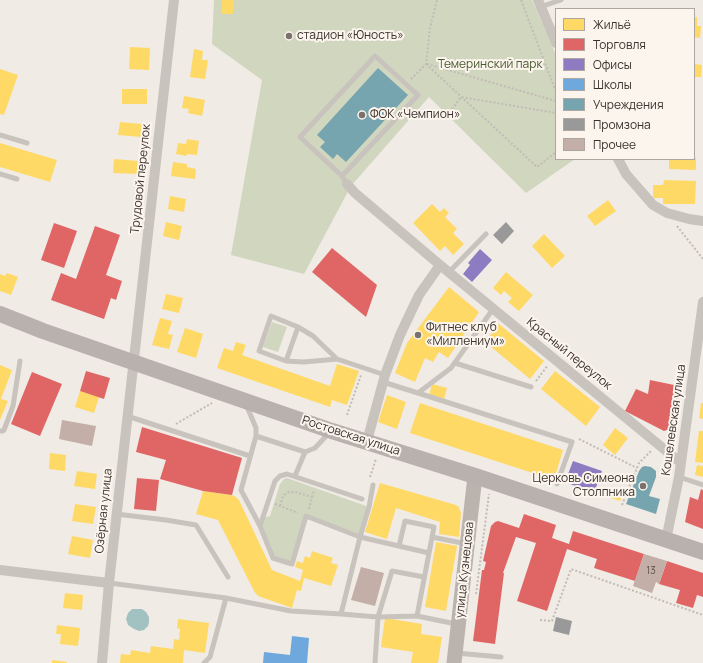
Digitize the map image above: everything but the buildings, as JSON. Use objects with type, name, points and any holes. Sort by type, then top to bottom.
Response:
[{"type":"main road","name":"Ростовская улица","points":[[0,314],[43,331],[332,431],[475,476],[703,552]]},
{"type":"street","name":"Трудовой переулок","points":[[133,362],[174,0]]},
{"type":"street","points":[[539,3],[555,41]]},
{"type":"street","points":[[619,160],[626,174],[653,205],[666,213],[703,222]]},
{"type":"street","name":"Красный переулок","points":[[345,180],[356,193],[440,265],[681,463]]},
{"type":"street","points":[[367,441],[384,379],[400,335],[419,295],[440,265]]},
{"type":"street","name":"Кошелевская улица","points":[[666,540],[679,477],[703,302]]},
{"type":"street","name":"Озёрная улица","points":[[102,663],[108,583],[133,362]]},
{"type":"street","name":"улица Кузнецова","points":[[454,658],[475,476]]},
{"type":"street","points":[[0,570],[108,583]]},
{"type":"lane","points":[[539,3],[561,0]]},
{"type":"lane","points":[[375,56],[418,95],[345,180],[300,137],[375,56]]},
{"type":"lane","points":[[0,135],[27,143]]},
{"type":"lane","points":[[0,174],[17,179]]},
{"type":"lane","points":[[449,272],[486,234]]},
{"type":"lane","points":[[418,393],[451,368],[493,308]]},
{"type":"lane","points":[[337,359],[313,336],[298,327],[271,316],[259,351],[286,361],[304,362],[337,359],[364,368],[384,379],[418,393],[572,442],[557,484]]},
{"type":"lane","points":[[286,361],[298,327]]},
{"type":"lane","points":[[0,431],[4,430],[13,406],[20,361]]},
{"type":"lane","points":[[454,363],[531,387]]},
{"type":"lane","points":[[244,400],[256,428],[256,436],[241,490],[260,526],[273,558],[292,564],[306,516],[360,537],[429,553]]},
{"type":"lane","points":[[127,416],[250,456]]},
{"type":"lane","points":[[256,436],[305,452],[315,448],[332,431]]},
{"type":"lane","points":[[295,476],[305,452]]},
{"type":"lane","points":[[260,526],[275,481],[280,476],[287,474],[362,499]]},
{"type":"lane","points":[[679,477],[703,485]]},
{"type":"lane","points":[[341,614],[369,507],[373,485]]},
{"type":"lane","points":[[116,514],[196,525],[228,577]]},
{"type":"lane","points":[[399,546],[405,521],[434,527],[417,616]]},
{"type":"lane","points":[[432,536],[468,544]]},
{"type":"lane","points":[[375,663],[378,617],[392,571],[424,578]]},
{"type":"lane","points":[[108,583],[226,598],[291,612],[378,617],[417,616],[459,624]]},
{"type":"lane","points":[[204,663],[210,657],[226,598]]},
{"type":"lane","points":[[454,658],[501,657]]},
{"type":"path","points":[[409,82],[426,64],[430,28],[437,0]]},
{"type":"path","points":[[521,0],[555,89]]},
{"type":"path","points":[[426,64],[537,167],[555,153]]},
{"type":"path","points":[[426,64],[555,101]]},
{"type":"path","points":[[461,97],[555,113]]},
{"type":"path","points":[[445,119],[461,97]]},
{"type":"path","points":[[666,213],[703,258]]},
{"type":"path","points":[[531,387],[554,358]]},
{"type":"path","points":[[347,415],[364,368]]},
{"type":"path","points":[[167,429],[212,403]]},
{"type":"path","points":[[572,442],[579,439],[637,468]]},
{"type":"path","points":[[622,505],[639,463],[658,444]]},
{"type":"path","points":[[268,502],[306,516],[312,497],[295,492],[289,492],[283,496],[280,506]]},
{"type":"path","points":[[475,600],[489,494]]},
{"type":"path","points":[[540,620],[552,622],[571,568],[703,616]]},
{"type":"green space","name":"Темеринский парк","points":[[214,0],[532,0],[555,53],[555,160],[574,160],[526,193],[429,97],[351,186],[304,274],[231,255],[262,80],[212,44]]},
{"type":"green space","points":[[272,322],[287,327],[278,352],[263,347]]},
{"type":"green space","points":[[287,478],[369,507],[359,536],[306,517],[292,563],[273,558],[260,526],[262,518],[270,516],[280,484]]},
{"type":"water","points":[[132,609],[142,609],[149,617],[148,626],[144,630],[139,631],[128,625],[126,619],[128,613]]},
{"type":"place","name":"стадион «Юность»","points":[[289,36]]},
{"type":"place","name":"ФОК «Чемпион»","points":[[362,115]]},
{"type":"place","name":"Фитнес клуб «Миллениум»","points":[[418,335]]},
{"type":"place","name":"Церковь Симеона Столпника","points":[[643,486]]}]
